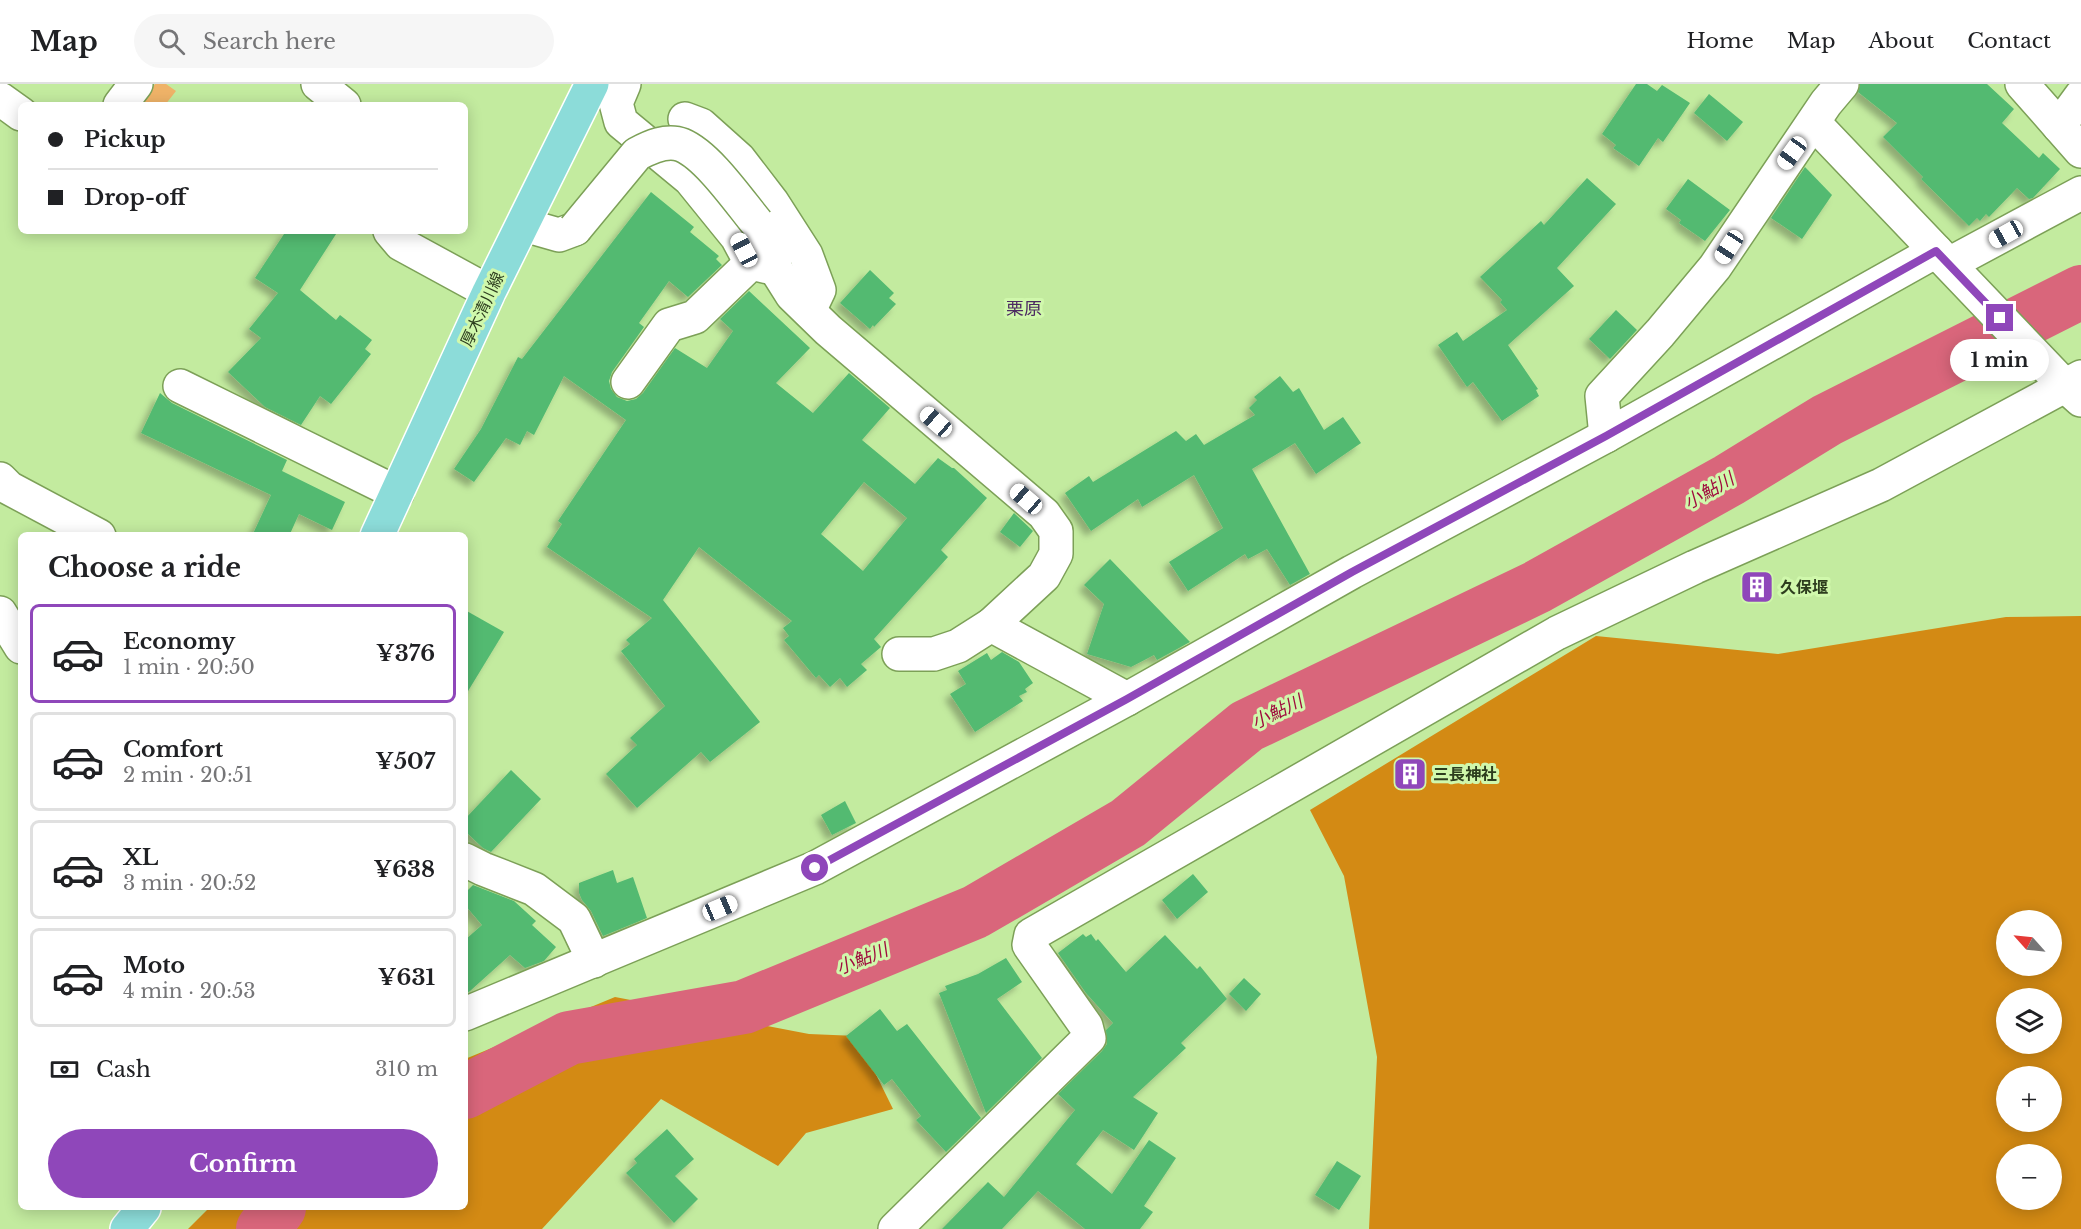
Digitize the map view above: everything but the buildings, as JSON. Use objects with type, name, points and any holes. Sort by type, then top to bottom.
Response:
[{"type":"main road","name":"厚木清川線","points":[[379,532],[489,292],[592,84]]},
{"type":"main road","points":[[127,1229],[142,1210]]},
{"type":"street","points":[[122,102],[136,84]]},
{"type":"street","points":[[624,84],[616,103],[621,122],[690,179],[763,266],[828,330],[1044,514],[1056,531],[1056,554],[1044,576],[991,626],[958,646],[934,654],[899,654]]},
{"type":"street","points":[[1606,436],[1602,396],[1660,333],[1715,267],[1826,103],[1842,84]]},
{"type":"street","points":[[2022,84],[2081,151]]},
{"type":"street","points":[[2059,126],[2081,96]]},
{"type":"street","points":[[0,99],[18,112]]},
{"type":"street","points":[[685,119],[701,124],[739,159],[778,211],[806,255],[819,290],[808,311]]},
{"type":"street","points":[[895,1229],[1089,1038],[1086,1026],[1029,945],[1031,935],[1557,633],[1695,567],[1881,485],[2073,386],[1946,262],[1814,123]]},
{"type":"street","points":[[524,225],[559,235],[575,229],[637,154],[665,143],[681,144],[702,158],[757,223],[774,255],[763,266],[695,317],[669,325],[633,360]]},
{"type":"street","points":[[468,1013],[815,868],[1127,699],[1352,572],[1606,436],[2081,193]]},
{"type":"street","points":[[393,234],[401,244],[489,292]]},
{"type":"street","points":[[196,387],[397,493]]},
{"type":"street","points":[[0,479],[9,488],[92,532]]},
{"type":"street","points":[[0,613],[18,642]]},
{"type":"street","points":[[991,626],[1127,699]]},
{"type":"street","points":[[468,862],[534,889],[574,918],[594,961]]},
{"type":"shaded area","points":[[155,84],[166,84],[176,91],[167,102],[142,102]]},
{"type":"shaded area","points":[[2081,616],[2081,1229],[1369,1229],[1377,1057],[1344,876],[1310,810],[1596,636],[1778,654],[2006,617]]},
{"type":"shaded area","points":[[615,997],[809,1034],[857,1036],[893,1109],[806,1133],[778,1166],[661,1099],[542,1229],[188,1229],[207,1210],[468,1210],[468,1058]]},
{"type":"waterway","name":"小鮎川","points":[[468,1090],[569,1038],[744,1007],[975,912],[1128,823],[1247,726],[1537,587],[1729,480],[1827,420],[2081,292]]},
{"type":"waterway","name":"小鮎川","points":[[263,1229],[277,1210]]},
{"type":"place","name":"久保堰","points":[[1757,587]]},
{"type":"place","name":"三長神社","points":[[1410,774]]},
{"type":"district","name":"栗原","points":[[1024,309]]},
{"type":"route","points":[[815,868],[1127,699],[1352,572],[1606,436],[1936,251],[2000,318]]}]
